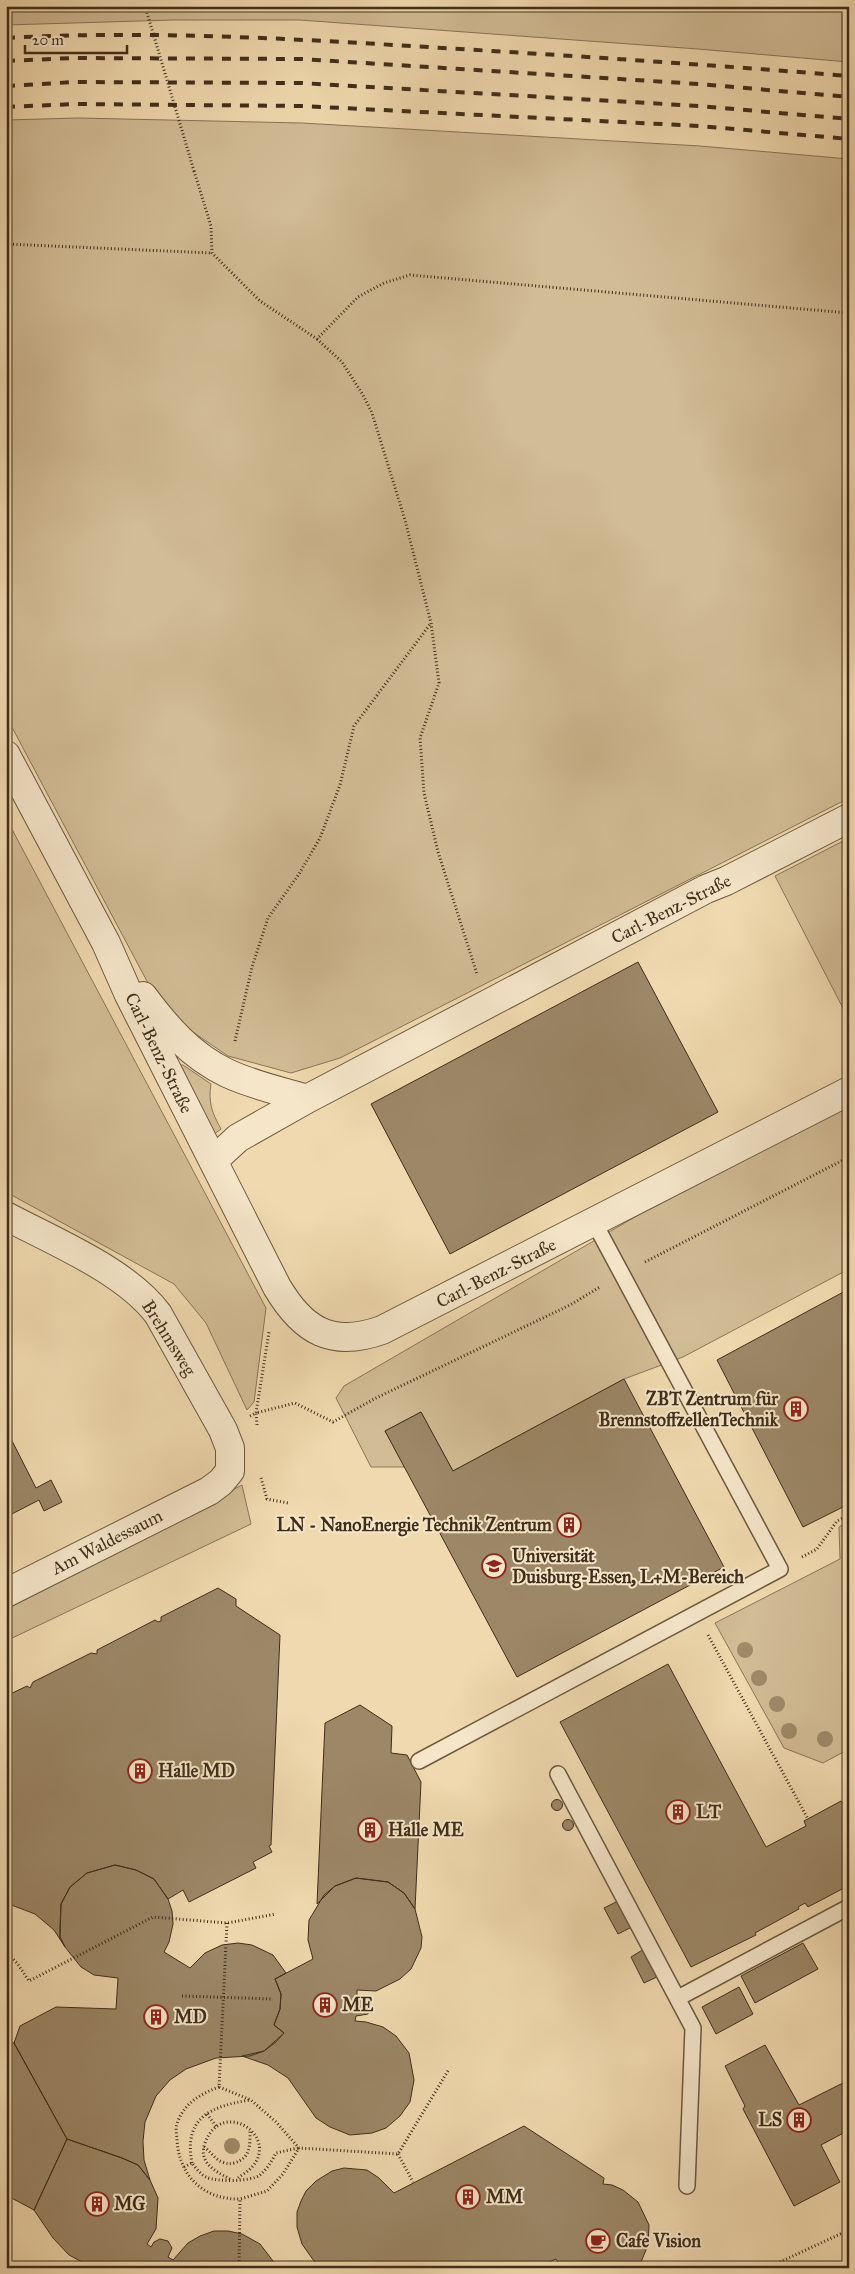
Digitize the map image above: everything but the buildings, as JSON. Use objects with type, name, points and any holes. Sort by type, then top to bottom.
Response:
[{"type":"street","name":"Carl-Benz-Straße","points":[[6,755],[106,943],[277,1287],[296,1313],[320,1333],[340,1338],[368,1335],[418,1313],[849,1091]]},
{"type":"street","name":"Carl-Benz-Straße","points":[[213,1161],[238,1138],[307,1100],[706,889],[726,881],[849,818]]},
{"type":"street","name":"Carl-Benz-Straße","points":[[106,943],[159,1018],[195,1054],[227,1073],[307,1100]]},
{"type":"street","name":"Brehmsweg","points":[[6,1216],[114,1274],[140,1293],[158,1314],[223,1430],[232,1457],[230,1471],[221,1482],[208,1491]]},
{"type":"street","name":"Am Waldessaum","points":[[6,1593],[208,1491]]},
{"type":"lane","points":[[419,1762],[780,1569],[594,1222]]},
{"type":"lane","points":[[558,1774],[693,2028],[687,2186]]},
{"type":"lane","points":[[678,1998],[849,1906]]},
{"type":"path","points":[[145,6],[211,226],[212,253]]},
{"type":"path","points":[[6,244],[212,253],[260,301],[317,339],[342,362],[364,394],[372,413],[405,520],[431,623],[439,683],[420,738],[424,793],[438,852],[487,1005]]},
{"type":"path","points":[[317,339],[358,296],[384,283],[410,275],[849,313]]},
{"type":"path","points":[[227,1073],[252,967],[268,918],[299,874],[320,838],[340,785],[354,726],[431,623]]},
{"type":"path","points":[[223,1430],[256,1413],[295,1403],[333,1422],[374,1399],[570,1304],[622,1274],[849,1157]]},
{"type":"path","points":[[257,1430],[256,1413],[277,1287]]},
{"type":"path","points":[[260,1475],[267,1499],[288,1503]]},
{"type":"path","points":[[780,1569],[817,1549],[838,1521],[849,1515]]},
{"type":"path","points":[[697,1613],[808,1819]]},
{"type":"path","points":[[6,1952],[17,1963],[29,1981],[153,1917],[227,1924],[276,1914]]},
{"type":"path","points":[[219,2087],[227,1924]]},
{"type":"path","points":[[182,1996],[272,1999]]},
{"type":"path","points":[[398,2154],[449,2069]]},
{"type":"path","points":[[219,2087],[251,2100],[276,2122],[299,2148],[283,2174],[267,2191],[240,2199],[229,2199],[209,2192],[193,2183],[177,2150],[176,2125],[190,2103],[203,2093],[219,2087]]},
{"type":"path","points":[[251,2100],[218,2107],[206,2114],[194,2128],[190,2150],[192,2163],[205,2177],[224,2181],[258,2176],[276,2153],[299,2148],[398,2154]]},
{"type":"path","points":[[206,2114],[216,2126]]},
{"type":"path","points":[[230,2179],[204,2160],[204,2146],[207,2138],[216,2126],[228,2122],[238,2122],[250,2129],[259,2142],[260,2152],[252,2168],[237,2179]]},
{"type":"path","points":[[204,2146],[221,2162],[230,2164],[240,2161],[247,2156],[250,2147],[250,2129]]},
{"type":"path","points":[[398,2154],[413,2182]]},
{"type":"path","points":[[184,2167],[192,2163]]},
{"type":"path","points":[[239,2268],[240,2199]]},
{"type":"path","points":[[767,2268],[849,2230]]},
{"type":"shaded area","points":[[6,6],[849,6],[849,62],[300,20],[173,20],[6,25]]},
{"type":"shaded area","points":[[78,118],[302,123],[700,146],[849,159],[849,798],[340,1058],[291,1073],[228,1056],[184,1026],[149,985],[6,716],[6,120]]},
{"type":"shaded area","points":[[6,818],[266,1308],[254,1402],[247,1410],[206,1323],[174,1284],[6,1192]]},
{"type":"shaded area","points":[[849,838],[849,1020],[775,876]]},
{"type":"shaded area","points":[[179,1065],[183,1065],[211,1084],[210,1096],[212,1107],[221,1129],[213,1135]]},
{"type":"shaded area","points":[[849,1106],[849,1269],[683,1357],[624,1379],[453,1471],[421,1412],[385,1431],[405,1467],[371,1467],[336,1398],[344,1386],[635,1217]]},
{"type":"shaded area","points":[[242,1485],[251,1524],[6,1641],[6,1608]]},
{"type":"shaded area","points":[[849,1521],[849,1749],[823,1763],[784,1748],[715,1623],[840,1559],[839,1527]]},
{"type":"railway","points":[[6,38],[170,35],[279,39],[595,57],[849,76]]},
{"type":"railway","points":[[6,61],[73,58],[301,59],[699,84],[849,97]]},
{"type":"railway","points":[[6,86],[75,82],[301,83],[699,106],[849,119]]},
{"type":"railway","points":[[6,107],[77,104],[302,106],[700,126],[849,139]]},
{"type":"place","name":"ZBT Zentrum für BrennstoffzellenTechnik","points":[[796,1409]]},
{"type":"place","name":"LN - NanoEnergie Technik Zentrum","points":[[569,1525]]},
{"type":"place","name":"Universität Duisburg-Essen, L+M-Bereich","points":[[494,1566]]},
{"type":"place","name":"Halle MD","points":[[140,1771]]},
{"type":"place","name":"LT","points":[[678,1812]]},
{"type":"place","name":"Halle ME","points":[[370,1830]]},
{"type":"place","name":"ME","points":[[325,2005]]},
{"type":"place","name":"MD","points":[[156,2017]]},
{"type":"place","name":"LS","points":[[799,2120]]},
{"type":"place","name":"MM","points":[[468,2197]]},
{"type":"place","name":"MG","points":[[97,2204]]},
{"type":"place","name":"Cafe Vision","points":[[598,2241]]}]
